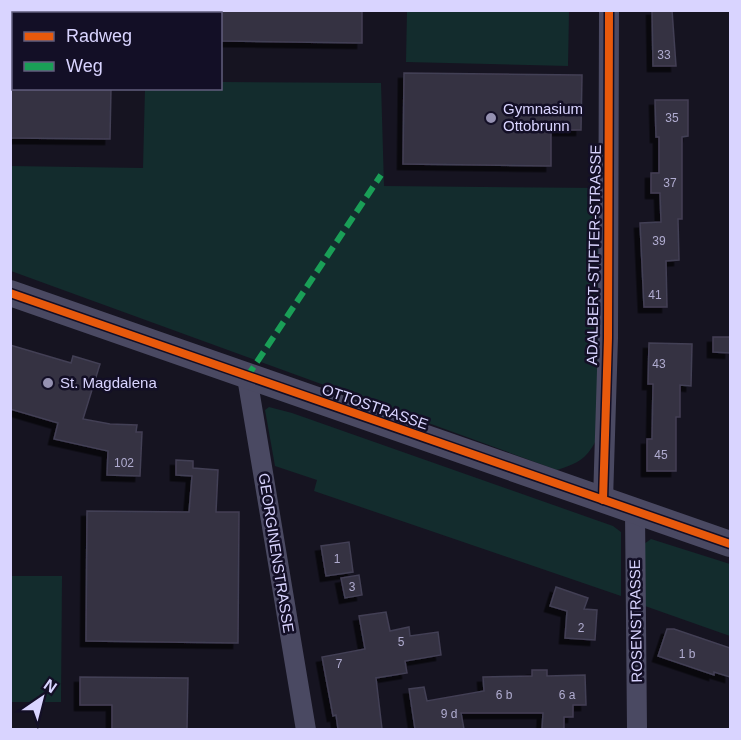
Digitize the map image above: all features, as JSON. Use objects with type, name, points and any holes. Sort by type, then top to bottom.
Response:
[{"type":"street","name":"ADALBERT-STIFTER-STRASSE","points":[[603,501],[608,338],[609,10]]},
{"type":"street","name":"OTTOSTRASSE","points":[[10,293],[730,544]]},
{"type":"street","name":"GEORGINENSTRASSE","points":[[247,376],[306,729]]},
{"type":"street","name":"ROSENSTRASSE","points":[[635,512],[637,729]]},
{"type":"green space","points":[[407,11],[569,11],[568,66],[406,62]]},
{"type":"green space","points":[[222,82],[381,83],[384,186],[600,188],[600,432],[592,447],[579,461],[557,470],[11,271],[10,166],[143,168],[145,90],[222,90]]},
{"type":"green space","points":[[269,407],[292,413],[613,526],[621,532],[621,596],[314,491],[317,480],[275,466],[265,410]]},
{"type":"green space","points":[[651,539],[730,564],[730,636],[645,606],[644,544]]},
{"type":"green space","points":[[11,576],[62,576],[61,702],[11,702]]},
{"type":"building","points":[[220,10],[362,10],[362,43],[222,41],[222,12]]},
{"type":"building","points":[[652,10],[672,10],[676,66],[653,66]]},
{"type":"building","points":[[404,73],[582,75],[581,130],[551,130],[551,166],[403,164]]},
{"type":"building","points":[[10,88],[12,90],[111,90],[110,139],[10,138]]},
{"type":"building","points":[[655,100],[688,100],[688,136],[682,137],[682,219],[678,219],[679,260],[666,261],[667,307],[644,307],[640,223],[661,222],[660,193],[651,193],[651,173],[659,173],[659,137],[656,137]]},
{"type":"building","points":[[713,337],[730,337],[730,353],[713,352]]},
{"type":"building","points":[[649,343],[692,344],[691,386],[680,385],[680,417],[676,417],[676,471],[647,471],[647,439],[652,439],[653,384],[648,384]]},
{"type":"building","points":[[10,345],[71,363],[73,356],[100,364],[83,419],[110,424],[137,425],[136,432],[142,432],[140,476],[107,475],[108,451],[54,439],[58,423],[10,409]]},
{"type":"building","points":[[176,460],[193,461],[193,468],[218,470],[216,512],[239,512],[238,643],[86,641],[87,511],[189,512],[192,476],[176,475]]},
{"type":"building","points":[[349,542],[353,572],[326,576],[321,546]]},
{"type":"building","points":[[359,575],[362,595],[345,598],[341,578]]},
{"type":"building","points":[[556,587],[588,598],[584,609],[597,610],[595,640],[565,638],[567,611],[550,606]]},
{"type":"building","points":[[386,612],[390,631],[409,627],[410,636],[438,632],[441,655],[405,661],[407,673],[376,678],[382,729],[338,729],[336,715],[333,716],[322,657],[365,649],[359,616]]},
{"type":"building","points":[[667,629],[674,629],[730,648],[730,677],[714,672],[714,675],[658,656]]},
{"type":"building","points":[[532,670],[547,670],[547,676],[585,675],[586,705],[573,705],[573,717],[564,717],[564,729],[542,729],[543,713],[461,713],[464,729],[415,729],[409,689],[424,687],[427,701],[484,691],[483,677],[532,676]]},
{"type":"building","points":[[80,677],[188,678],[187,729],[112,729],[112,705],[80,705]]},
{"type":"marked path","points":[[247,377],[381,175]]},
{"type":"cycle path","points":[[603,500],[608,338],[609,10]]},
{"type":"cycle path","points":[[10,293],[730,544]]},
{"type":"place","name":"Gymnasium Ottobrunn","points":[[491,118]]},
{"type":"place","name":"St. Magdalena","points":[[48,383]]}]
